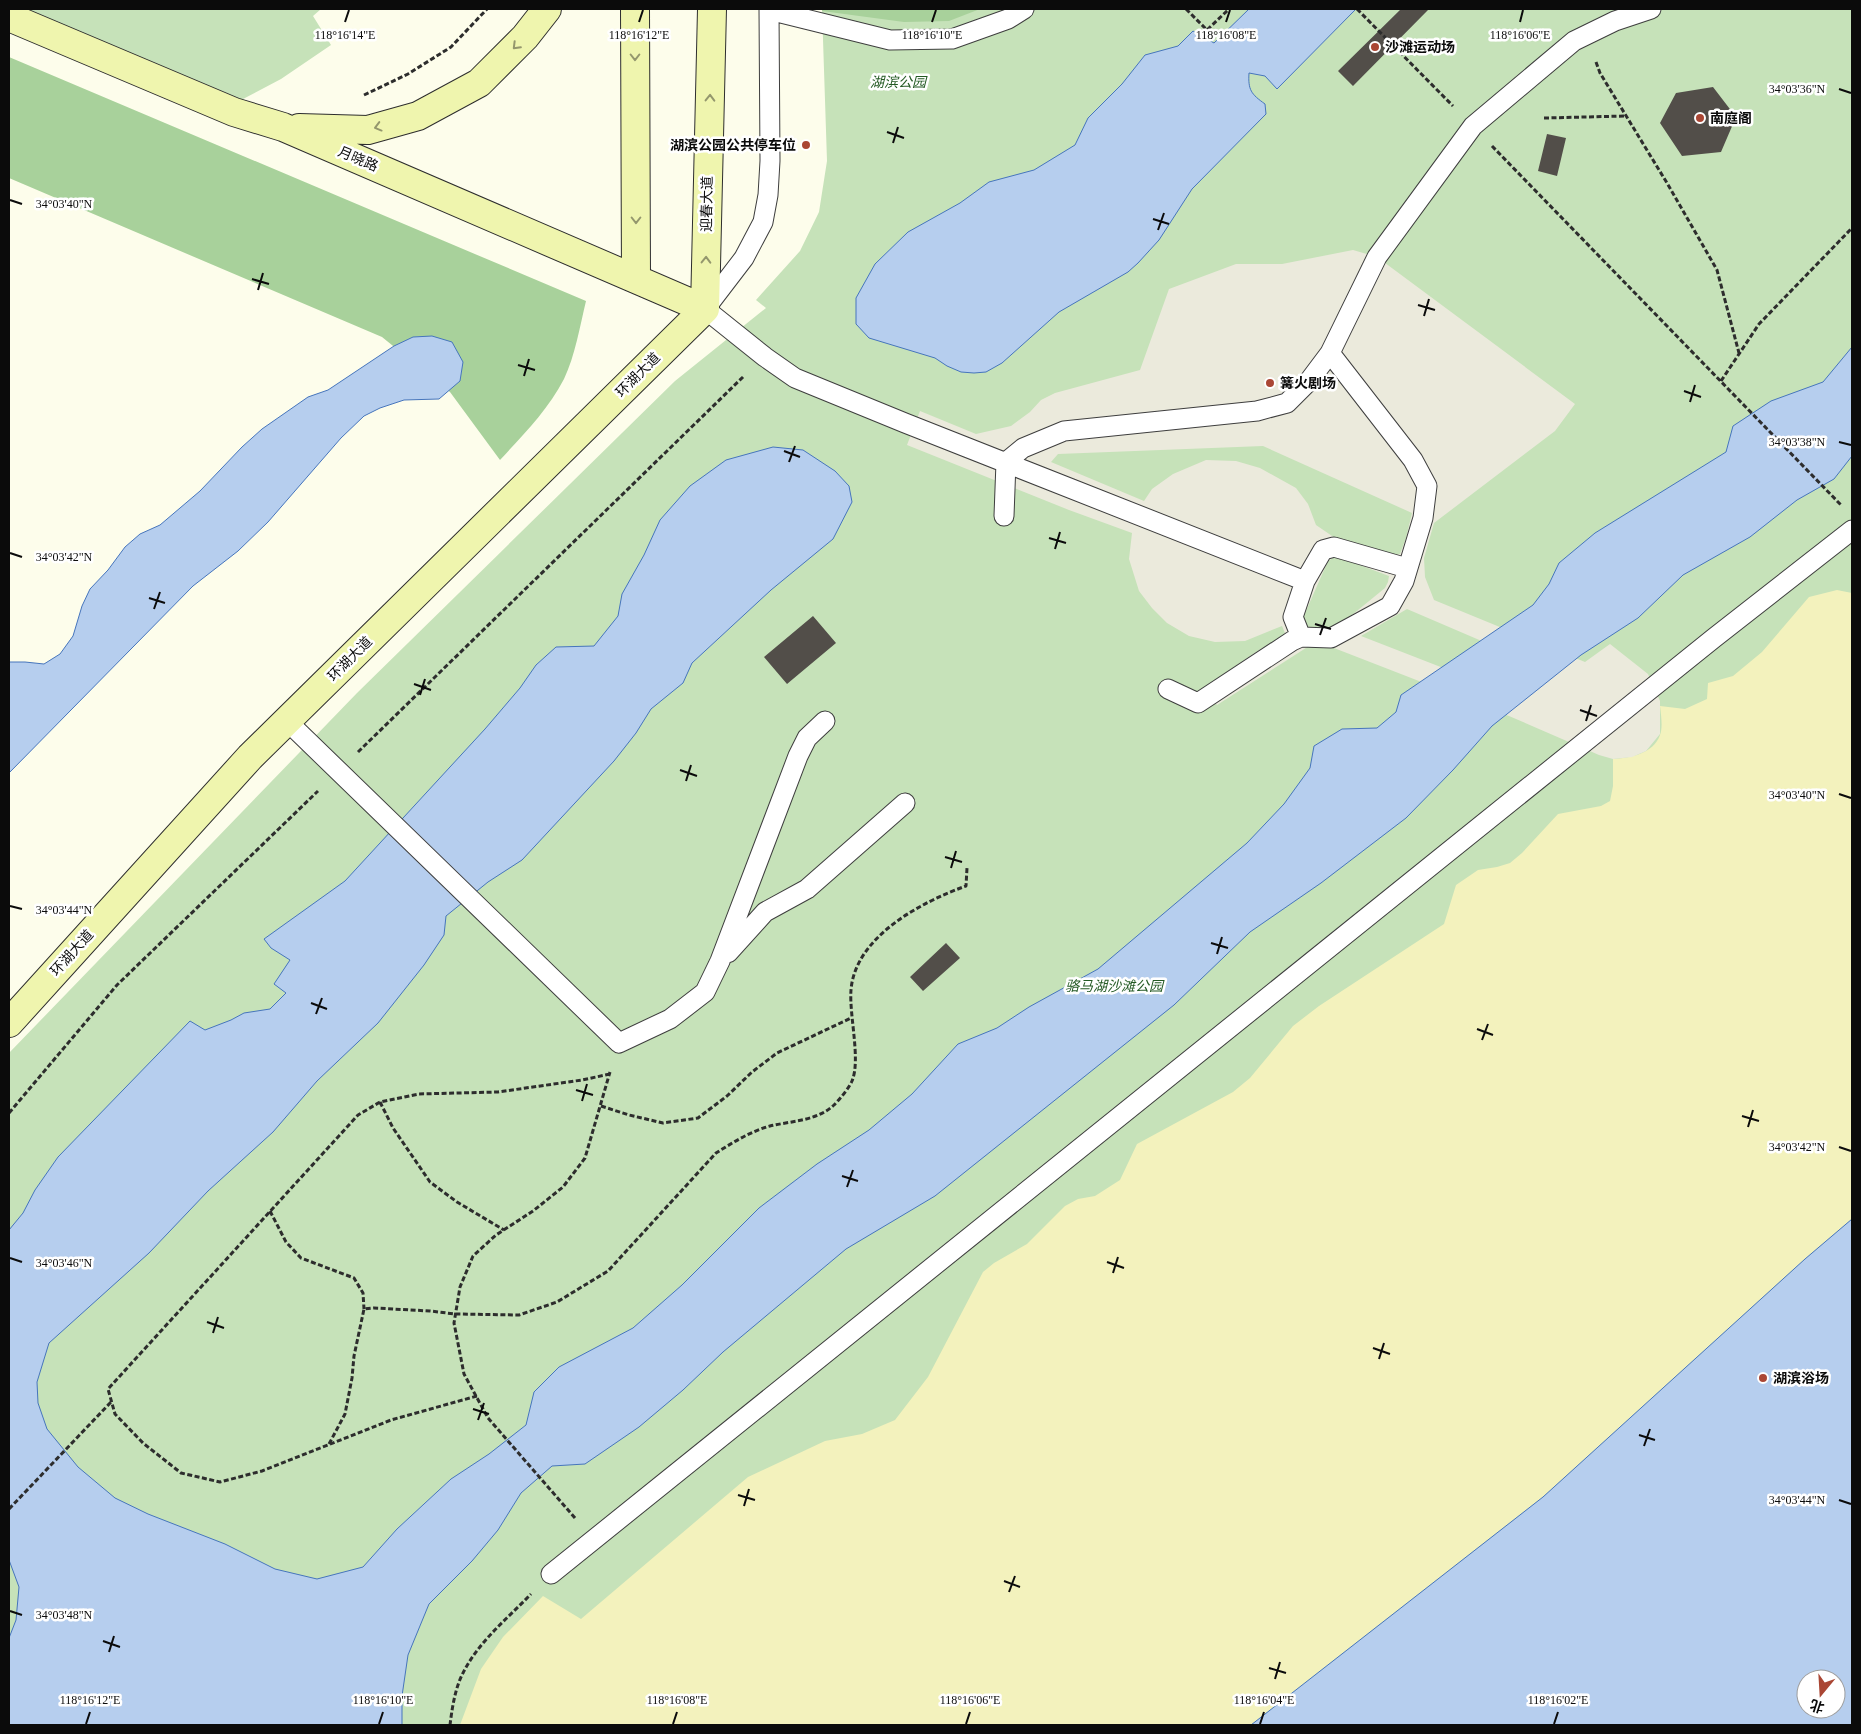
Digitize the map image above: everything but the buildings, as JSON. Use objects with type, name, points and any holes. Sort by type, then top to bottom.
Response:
[{"type":"main road","points":[[283,127],[368,130],[418,116],[479,83],[525,37],[547,9]]},
{"type":"main road","points":[[635,9],[636,278]]},
{"type":"main road","name":"迎春大道","points":[[705,309],[712,9]]},
{"type":"main road","name":"月晓路","points":[[9,17],[234,112],[283,127],[705,309]]},
{"type":"main road","name":"环湖大道","points":[[9,1023],[250,757],[705,309]]},
{"type":"lane","points":[[1024,9],[1008,19],[952,39],[890,40],[769,10],[770,161],[768,195],[763,222],[744,258],[705,309],[764,357],[795,378],[1305,581]]},
{"type":"lane","points":[[1006,462],[1024,448],[1064,431],[1257,411],[1287,403],[1309,381],[1330,353],[1377,257],[1473,126],[1574,41],[1615,21],[1651,9]]},
{"type":"lane","points":[[1168,689],[1198,703],[1292,641],[1301,637],[1331,638],[1390,606],[1404,581],[1422,518],[1427,486],[1413,460],[1330,353]]},
{"type":"lane","points":[[1004,516],[1006,462]]},
{"type":"lane","points":[[551,1574],[1714,638],[1852,530]]},
{"type":"lane","points":[[1301,637],[1293,617],[1305,581],[1323,550],[1334,547],[1407,568]]},
{"type":"lane","points":[[287,721],[619,1043],[670,1019],[705,992],[720,961],[798,756],[807,738],[825,721]]},
{"type":"lane","points":[[720,961],[765,912],[807,889],[905,803]]},
{"type":"path","points":[[358,97],[408,74],[451,47],[487,9]]},
{"type":"path","points":[[1186,9],[1207,30],[1229,9]]},
{"type":"path","points":[[1357,9],[1835,499]]},
{"type":"path","points":[[1585,36],[1600,73],[1717,270],[1739,353]]},
{"type":"path","points":[[1544,118],[1627,116]]},
{"type":"path","points":[[1721,381],[1759,324],[1852,228]]},
{"type":"path","points":[[9,1113],[117,984],[339,772],[764,357]]},
{"type":"path","points":[[364,1309],[519,1315],[557,1302],[608,1271],[716,1153],[735,1141],[769,1126],[815,1116],[833,1106],[852,1081],[855,1061],[851,1018],[851,988],[856,968],[869,946],[897,921],[940,895],[966,886],[967,868]]},
{"type":"path","points":[[601,1106],[629,1116],[663,1123],[698,1118],[777,1053],[851,1018]]},
{"type":"path","points":[[559,1499],[488,1418],[464,1374],[454,1323],[455,1314],[460,1287],[473,1256],[496,1235],[533,1211],[563,1187],[585,1158],[619,1043]]},
{"type":"path","points":[[476,1396],[391,1420],[262,1471],[220,1482],[182,1473],[142,1443],[115,1414],[108,1389],[358,1115],[380,1102],[419,1094],[498,1092],[610,1074]]},
{"type":"path","points":[[380,1102],[393,1128],[430,1182],[457,1202],[504,1230]]},
{"type":"path","points":[[270,1211],[286,1242],[301,1258],[354,1278],[363,1293],[364,1309],[345,1414],[329,1445]]},
{"type":"path","points":[[9,1509],[111,1402]]},
{"type":"path","points":[[450,1725],[462,1674],[481,1644],[551,1574]]},
{"type":"green space","points":[[14,9],[321,9],[313,16],[331,45],[281,79],[243,99],[225,100]]},
{"type":"green space","name":"骆马湖沙滩公园","points":[[822,9],[1852,9],[1852,1651],[1822,1669],[1796,1669],[1796,1691],[1769,1725],[9,1725],[9,1053],[357,693],[675,381],[766,308],[756,300],[800,251],[819,212],[827,161]]},
{"type":"shaded area","points":[[822,9],[980,9],[949,21],[904,22],[822,11]]},
{"type":"shaded area","points":[[9,57],[586,301],[571,361],[558,390],[535,422],[500,460],[450,392],[382,337],[9,178]]},
{"type":"shaded area","points":[[1353,250],[1377,257],[1575,404],[1555,431],[1434,523],[1424,558],[1425,577],[1434,600],[1585,662],[1610,644],[1648,674],[1660,701],[1660,734],[1646,751],[1632,757],[1613,759],[1599,755],[1509,716],[1334,648],[1309,646],[1217,705],[1203,688],[1262,648],[1275,643],[1285,633],[1282,626],[1245,641],[1215,642],[1189,636],[1167,623],[1139,591],[1129,559],[1132,533],[1069,510],[907,445],[920,411],[976,434],[1011,426],[1030,412],[1041,400],[1055,393],[1140,370],[1169,289],[1236,264],[1282,264]],"holes":[[[1263,446],[1412,513],[1400,554],[1388,557],[1338,540],[1316,525],[1308,504],[1296,488],[1260,468],[1236,461],[1206,460],[1173,474],[1152,489],[1144,501],[1051,462],[1058,454]],[[1334,557],[1341,558],[1389,576],[1388,582],[1385,588],[1336,628],[1315,631],[1306,626],[1302,620],[1328,561]],[[1407,609],[1491,645],[1451,671],[1361,636]]]},
{"type":"sand","points":[[1837,590],[1852,593],[1852,1219],[1805,1259],[1543,1497],[1251,1725],[460,1725],[481,1669],[503,1637],[543,1596],[581,1619],[748,1477],[825,1441],[862,1434],[895,1420],[928,1377],[983,1272],[994,1263],[1027,1244],[1065,1206],[1078,1199],[1095,1196],[1120,1180],[1137,1144],[1233,1092],[1250,1078],[1293,1026],[1319,1006],[1444,924],[1456,885],[1478,870],[1510,863],[1522,853],[1558,814],[1601,806],[1610,801],[1613,786],[1613,759],[1627,758],[1640,754],[1652,747],[1661,732],[1660,706],[1685,709],[1707,699],[1708,683],[1733,676],[1762,652],[1809,597]]},
{"type":"water","points":[[1249,9],[1356,9],[1277,89],[1265,76],[1249,73],[1251,91],[1265,104],[1266,114],[1192,189],[1159,240],[1128,272],[1059,312],[1002,363],[986,372],[961,372],[935,358],[869,338],[856,324],[856,298],[875,264],[908,232],[960,203],[989,182],[1034,170],[1075,145],[1088,118],[1122,84],[1145,55],[1178,46],[1193,31],[1214,43]]},
{"type":"water","points":[[432,336],[452,342],[463,362],[460,381],[439,399],[404,400],[364,416],[341,438],[268,522],[238,551],[193,586],[9,773],[9,662],[44,664],[60,654],[73,636],[82,606],[90,589],[108,570],[125,547],[140,534],[160,525],[200,491],[262,429],[308,397],[328,390],[394,346],[413,337]]},
{"type":"water","points":[[1852,347],[1852,456],[1834,479],[1797,500],[1750,537],[1683,575],[1638,618],[1581,655],[1492,726],[1453,770],[1406,818],[1321,883],[1250,932],[1174,1005],[935,1196],[846,1249],[723,1352],[683,1390],[639,1427],[585,1464],[552,1466],[521,1493],[498,1530],[472,1561],[429,1604],[408,1655],[402,1696],[402,1725],[9,1725],[9,1638],[16,1620],[19,1587],[9,1560],[9,1230],[23,1213],[35,1190],[58,1157],[190,1021],[205,1030],[244,1013],[270,1009],[286,993],[274,984],[290,960],[271,948],[264,939],[345,881],[485,729],[520,688],[536,665],[556,647],[594,646],[618,616],[622,594],[644,555],[660,520],[690,486],[726,460],[773,447],[803,450],[835,471],[849,486],[852,502],[833,539],[771,590],[692,663],[683,683],[651,709],[636,733],[614,761],[522,860],[488,882],[446,916],[444,935],[424,965],[378,1023],[317,1081],[273,1132],[208,1191],[149,1253],[49,1343],[37,1382],[38,1403],[47,1429],[78,1467],[115,1498],[148,1514],[225,1544],[275,1569],[317,1579],[363,1567],[397,1529],[451,1479],[489,1454],[526,1425],[534,1392],[559,1367],[633,1328],[682,1285],[759,1208],[817,1164],[869,1130],[912,1094],[958,1044],[997,1028],[1029,1007],[1098,969],[1247,843],[1284,804],[1310,768],[1314,746],[1342,729],[1377,728],[1396,712],[1401,695],[1533,605],[1549,584],[1559,563],[1595,533],[1726,452],[1733,426],[1771,401],[1823,382]]},
{"type":"water","name":"湖滨浴场","points":[[1852,1219],[1852,1725],[1251,1725],[1543,1497],[1805,1259]]},
{"type":"place","name":"沙滩运动场","points":[[1375,47]]},
{"type":"place","name":"南庭阁","points":[[1700,118]]},
{"type":"place","name":"湖滨公园公共停车位","points":[[806,145]]},
{"type":"place","name":"篝火剧场","points":[[1270,383]]},
{"type":"place","name":"湖滨浴场","points":[[1763,1378]]},
{"type":"park label","name":"湖滨公园","points":[[898,82]]}]
